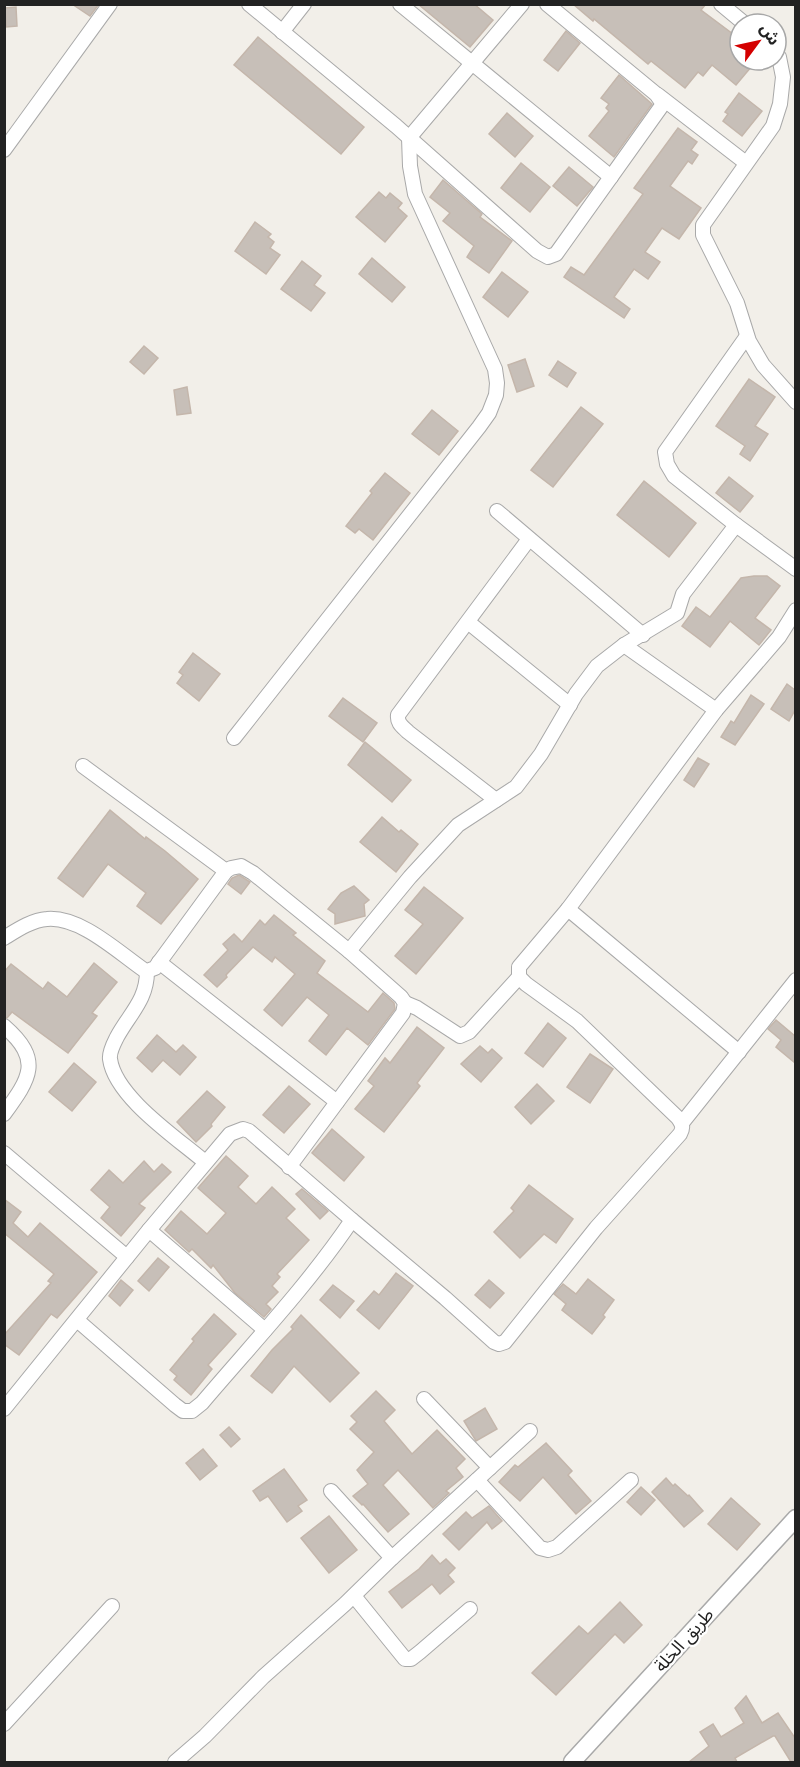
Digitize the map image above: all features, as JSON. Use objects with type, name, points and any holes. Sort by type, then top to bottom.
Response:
[{"type":"street","points":[[4,150],[110,4]]},
{"type":"street","points":[[249,4],[409,138],[537,251],[548,257],[556,254],[662,108],[663,104],[656,94]]},
{"type":"street","points":[[282,32],[304,4]]},
{"type":"street","points":[[400,4],[611,177]]},
{"type":"street","points":[[234,738],[442,476],[489,413],[496,395],[495,369],[415,194],[410,166],[409,138],[522,4]]},
{"type":"street","points":[[548,4],[656,94],[746,163]]},
{"type":"street","points":[[782,72],[780,104],[773,126],[703,225],[703,235],[737,303],[747,336],[764,365],[795,402]]},
{"type":"street","points":[[747,336],[666,452],[667,464],[674,476],[795,569]]},
{"type":"street","points":[[497,511],[644,635]]},
{"type":"street","points":[[349,951],[410,877],[458,825],[516,787],[529,771],[597,666],[624,645],[677,613],[683,594],[736,525]]},
{"type":"street","points":[[496,800],[401,726],[398,714],[529,539]]},
{"type":"street","points":[[147,971],[155,968],[226,871],[241,866],[253,873],[349,951],[401,997],[405,1004],[417,1008],[460,1036],[469,1032],[519,977],[519,967],[568,909],[716,710],[779,637],[795,610]]},
{"type":"street","points":[[468,622],[570,705]]},
{"type":"street","points":[[624,645],[716,710]]},
{"type":"street","points":[[82,766],[226,871]]},
{"type":"street","points":[[568,909],[739,1052]]},
{"type":"street","points":[[4,938],[32,923],[45,919],[58,919],[75,923],[147,971]]},
{"type":"street","points":[[159,962],[337,1102]]},
{"type":"street","points":[[147,971],[147,986],[138,1005],[116,1038],[110,1056],[114,1073],[132,1099],[205,1162]]},
{"type":"street","points":[[519,977],[576,1021],[682,1123]]},
{"type":"street","points":[[4,1410],[205,1162],[230,1134],[243,1129],[249,1131],[494,1342],[499,1344],[505,1342],[596,1228],[680,1134],[682,1123],[795,980]]},
{"type":"street","points":[[289,1167],[403,1013],[405,1004]]},
{"type":"street","points":[[4,1026],[20,1042],[28,1059],[30,1071],[23,1088],[4,1114]]},
{"type":"street","points":[[4,1153],[127,1257]]},
{"type":"street","points":[[77,1320],[175,1405],[187,1412],[202,1403],[265,1330],[341,1238],[352,1220]]},
{"type":"street","points":[[149,1230],[265,1330]]},
{"type":"street","points":[[424,1400],[490,1467]]},
{"type":"street","points":[[175,1762],[205,1736],[263,1677],[354,1596],[530,1431]]},
{"type":"street","points":[[477,1480],[540,1548],[549,1550],[557,1547],[631,1480]]},
{"type":"street","points":[[331,1491],[392,1558]]},
{"type":"street","name":"طريق الخلة","points":[[572,1762],[795,1518]]},
{"type":"street","points":[[354,1596],[405,1659],[411,1659],[470,1609]]},
{"type":"street","points":[[4,1724],[112,1606]]},
{"type":"building","points":[[72,4],[99,4],[90,16]]},
{"type":"building","points":[[418,4],[474,4],[493,20],[470,47]]},
{"type":"building","points":[[573,4],[706,4],[701,10],[728,30],[728,72],[747,72],[736,85],[712,65],[703,76],[698,72],[685,88],[651,61],[648,64],[594,19],[593,21]]},
{"type":"building","points":[[16,7],[17,26],[6,27],[5,8]]},
{"type":"building","points":[[566,31],[580,43],[558,71],[544,60]]},
{"type":"building","points":[[258,37],[364,127],[341,154],[234,65]]},
{"type":"building","points":[[619,75],[652,104],[614,157],[589,136],[609,111],[606,108],[609,104],[601,98]]},
{"type":"building","points":[[739,93],[762,111],[742,136],[723,121],[728,114],[725,112]]},
{"type":"building","points":[[507,113],[533,136],[515,157],[489,134]]},
{"type":"building","points":[[678,128],[697,142],[691,150],[698,155],[692,164],[688,161],[670,186],[701,208],[679,239],[662,228],[645,252],[660,262],[648,279],[634,269],[614,297],[630,309],[624,318],[564,277],[571,267],[584,275],[643,194],[634,188]]},
{"type":"building","points":[[521,163],[550,187],[530,212],[501,188]]},
{"type":"building","points":[[569,167],[593,187],[577,206],[553,186]]},
{"type":"building","points":[[443,180],[482,214],[480,217],[512,241],[489,273],[467,257],[474,246],[443,221],[450,213],[430,197]]},
{"type":"building","points":[[379,192],[386,198],[390,193],[402,203],[398,208],[407,216],[385,242],[356,217]]},
{"type":"building","points":[[255,222],[271,234],[268,237],[274,242],[270,248],[280,255],[266,274],[235,251]]},
{"type":"building","points":[[372,258],[405,287],[392,302],[359,274]]},
{"type":"building","points":[[302,261],[321,276],[314,285],[325,293],[311,311],[281,289]]},
{"type":"building","points":[[502,272],[528,292],[508,317],[483,297]]},
{"type":"building","points":[[144,346],[158,358],[144,374],[130,362]]},
{"type":"building","points":[[525,359],[534,386],[517,392],[508,365]]},
{"type":"building","points":[[558,361],[576,373],[567,387],[549,375]]},
{"type":"building","points":[[749,379],[775,397],[755,426],[768,434],[750,461],[740,454],[745,446],[716,426]]},
{"type":"building","points":[[187,387],[191,413],[177,415],[174,390]]},
{"type":"building","points":[[581,407],[603,424],[553,487],[531,470]]},
{"type":"building","points":[[432,410],[458,431],[439,455],[412,434]]},
{"type":"building","points":[[385,473],[410,493],[373,540],[359,529],[355,533],[346,526]]},
{"type":"building","points":[[729,477],[753,496],[740,512],[716,493]]},
{"type":"building","points":[[644,481],[696,523],[669,557],[617,515]]},
{"type":"building","points":[[767,576],[780,586],[755,618],[771,630],[759,645],[730,621],[710,647],[682,626],[696,607],[710,617],[741,578]]},
{"type":"building","points":[[193,653],[220,674],[199,701],[177,683],[183,675],[179,672]]},
{"type":"building","points":[[787,684],[795,690],[795,710],[789,721],[771,709]]},
{"type":"building","points":[[751,695],[764,704],[735,745],[721,737],[731,721],[734,723]]},
{"type":"building","points":[[343,698],[377,723],[363,742],[329,716]]},
{"type":"building","points":[[365,742],[411,780],[392,802],[348,765]]},
{"type":"building","points":[[698,758],[709,764],[694,787],[684,780]]},
{"type":"building","points":[[110,810],[198,879],[161,924],[137,906],[146,893],[108,864],[83,897],[58,878]]},
{"type":"building","points":[[382,817],[399,832],[401,830],[418,844],[396,872],[360,842]]},
{"type":"building","points":[[239,875],[250,882],[241,894],[228,884],[232,878]]},
{"type":"building","points":[[354,886],[369,900],[364,904],[365,916],[335,924],[335,914],[328,909],[341,893]]},
{"type":"building","points":[[424,887],[463,918],[416,974],[395,956],[423,924],[405,910]]},
{"type":"building","points":[[274,915],[296,933],[293,935],[325,961],[317,973],[368,1012],[383,993],[394,1003],[395,1009],[368,1045],[347,1028],[326,1055],[309,1041],[329,1015],[307,997],[282,1026],[264,1010],[295,974],[275,957],[272,962],[253,947],[217,987],[204,975],[228,950],[223,944],[234,934],[242,942],[260,920],[265,925]]},
{"type":"building","points":[[94,963],[117,982],[92,1013],[97,1016],[68,1053],[12,1012],[7,1018],[4,1017],[4,972],[11,964],[43,989],[48,982],[67,997]]},
{"type":"building","points":[[776,1020],[795,1036],[795,1063],[776,1047],[781,1040],[768,1029]]},
{"type":"building","points":[[548,1023],[566,1038],[543,1067],[525,1053]]},
{"type":"building","points":[[417,1027],[444,1048],[417,1083],[420,1086],[384,1132],[355,1109],[374,1086],[368,1081],[385,1058],[390,1063]]},
{"type":"building","points":[[157,1035],[176,1052],[183,1045],[196,1057],[180,1075],[163,1060],[152,1072],[137,1058]]},
{"type":"building","points":[[480,1046],[488,1053],[492,1049],[502,1058],[481,1082],[461,1064]]},
{"type":"building","points":[[590,1054],[613,1069],[590,1103],[567,1087]]},
{"type":"building","points":[[74,1063],[96,1082],[72,1111],[49,1092]]},
{"type":"building","points":[[537,1084],[554,1101],[531,1124],[515,1107]]},
{"type":"building","points":[[289,1086],[310,1104],[284,1133],[263,1115]]},
{"type":"building","points":[[207,1091],[225,1107],[211,1124],[212,1126],[196,1142],[177,1122]]},
{"type":"building","points":[[332,1129],[364,1157],[344,1181],[312,1153]]},
{"type":"building","points":[[226,1156],[248,1176],[238,1187],[256,1204],[272,1187],[295,1209],[286,1218],[309,1240],[277,1274],[280,1277],[272,1286],[278,1292],[266,1304],[271,1309],[264,1317],[235,1293],[213,1265],[211,1268],[192,1249],[189,1252],[165,1230],[181,1211],[207,1234],[226,1213],[198,1188]]},
{"type":"building","points":[[144,1161],[154,1172],[162,1164],[171,1172],[139,1204],[145,1208],[121,1236],[101,1218],[110,1207],[91,1190],[109,1170],[123,1183]]},
{"type":"building","points":[[529,1185],[573,1219],[556,1243],[544,1234],[520,1258],[494,1232],[514,1211],[511,1208]]},
{"type":"building","points":[[302,1189],[328,1211],[320,1219],[296,1194]]},
{"type":"building","points":[[4,1199],[21,1212],[13,1223],[28,1237],[40,1223],[97,1272],[57,1318],[51,1314],[19,1355],[4,1344],[4,1335],[51,1283],[48,1281],[54,1274],[4,1233]]},
{"type":"building","points":[[158,1258],[169,1267],[149,1291],[138,1281]]},
{"type":"building","points":[[396,1273],[413,1286],[379,1329],[357,1310],[374,1291],[379,1295]]},
{"type":"building","points":[[588,1279],[614,1300],[592,1334],[562,1310],[566,1304],[554,1294],[563,1284],[576,1294]]},
{"type":"building","points":[[121,1280],[133,1290],[120,1306],[109,1296]]},
{"type":"building","points":[[489,1280],[504,1293],[490,1308],[475,1295]]},
{"type":"building","points":[[333,1285],[354,1301],[340,1318],[320,1300]]},
{"type":"building","points":[[214,1314],[236,1334],[208,1365],[212,1369],[191,1395],[174,1380],[177,1376],[170,1370],[194,1341],[192,1339]]},
{"type":"building","points":[[301,1315],[359,1373],[330,1402],[294,1366],[272,1393],[251,1376],[293,1329],[291,1327]]},
{"type":"building","points":[[376,1391],[395,1410],[384,1421],[412,1454],[437,1430],[465,1459],[456,1468],[463,1477],[446,1491],[449,1493],[433,1508],[398,1470],[383,1485],[409,1514],[388,1532],[353,1496],[368,1484],[357,1470],[374,1452],[350,1429],[357,1422],[351,1416]]},
{"type":"building","points":[[485,1408],[497,1429],[476,1441],[464,1421]]},
{"type":"building","points":[[229,1427],[240,1439],[231,1447],[220,1435]]},
{"type":"building","points":[[546,1443],[572,1471],[568,1475],[591,1501],[576,1514],[543,1477],[520,1501],[499,1482],[515,1465],[518,1467]]},
{"type":"building","points":[[203,1449],[217,1466],[200,1480],[186,1463]]},
{"type":"building","points":[[284,1469],[307,1500],[298,1506],[302,1511],[287,1522],[268,1496],[260,1501],[253,1491]]},
{"type":"building","points":[[666,1478],[673,1486],[675,1484],[689,1495],[703,1511],[684,1527],[652,1492]]},
{"type":"building","points":[[641,1487],[655,1500],[641,1515],[627,1502]]},
{"type":"building","points":[[731,1498],[760,1524],[737,1550],[708,1524]]},
{"type":"building","points":[[489,1506],[502,1521],[492,1529],[487,1522],[459,1550],[443,1534],[466,1512],[472,1518]]},
{"type":"building","points":[[329,1516],[357,1550],[329,1573],[301,1538]]},
{"type":"building","points":[[432,1555],[440,1564],[446,1559],[455,1568],[448,1575],[454,1582],[440,1594],[432,1584],[402,1608],[389,1592],[419,1569]]},
{"type":"building","points":[[620,1602],[642,1625],[624,1643],[615,1634],[556,1695],[532,1673],[579,1626],[588,1634]]},
{"type":"building","points":[[746,1696],[762,1723],[778,1713],[795,1738],[795,1762],[791,1762],[773,1736],[735,1758],[737,1762],[689,1762],[709,1746],[700,1732],[713,1724],[721,1737],[744,1723],[735,1708]]}]
